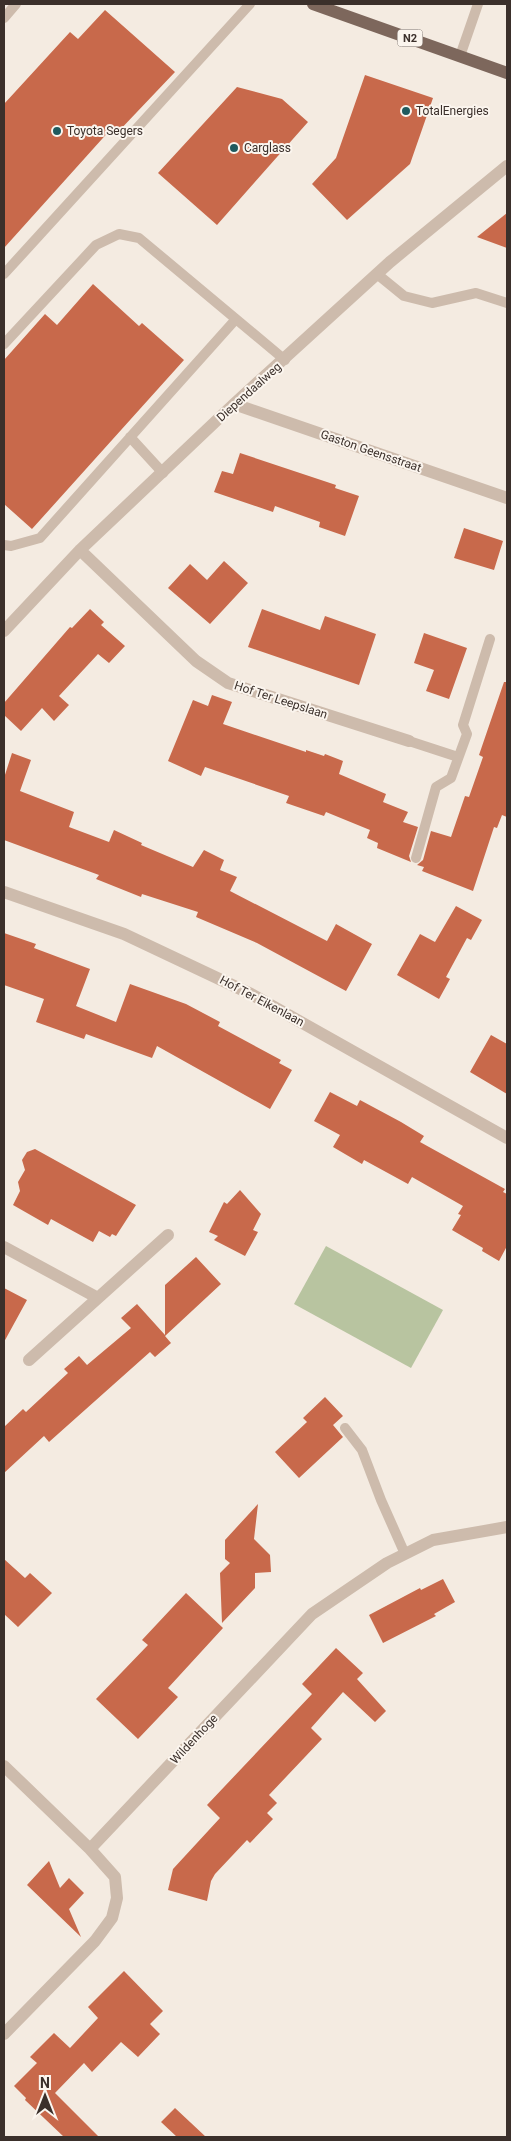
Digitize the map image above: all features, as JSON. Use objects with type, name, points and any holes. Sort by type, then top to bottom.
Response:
[{"type":"main road","name":"N2","points":[[313,4],[507,73]]},
{"type":"street","name":"Diependaalweg","points":[[4,631],[80,550],[234,404],[285,360],[377,274],[507,166]]},
{"type":"street","name":"Gaston Geensstraat","points":[[234,404],[507,498]]},
{"type":"street","name":"Hof Ter Leepslaan","points":[[80,550],[196,661],[228,682],[409,741]]},
{"type":"street","name":"Hof Ter Eikenlaan","points":[[4,892],[124,934],[251,994],[507,1138]]},
{"type":"street","points":[[29,1360],[168,1235]]},
{"type":"street","points":[[4,1247],[98,1298]]},
{"type":"street","name":"Wildenhoge","points":[[90,1849],[312,1614],[387,1563],[433,1540],[507,1527]]},
{"type":"street","points":[[4,1766],[90,1849],[115,1878],[117,1898],[112,1918],[95,1941],[4,2034]]},
{"type":"lane","points":[[4,18],[16,4]]},
{"type":"lane","points":[[4,274],[250,4]]},
{"type":"lane","points":[[460,56],[478,4]]},
{"type":"lane","points":[[4,344],[96,245],[119,234],[139,238],[285,360]]},
{"type":"lane","points":[[377,274],[404,296],[432,303],[476,293],[507,303]]},
{"type":"lane","points":[[4,545],[11,546],[40,538],[236,319]]},
{"type":"lane","points":[[130,437],[163,473]]},
{"type":"lane","points":[[416,858],[436,787],[451,778],[467,734],[464,725],[490,639]]},
{"type":"lane","points":[[409,741],[458,757]]},
{"type":"lane","points":[[345,1428],[362,1450],[381,1500],[406,1554]]},
{"type":"green space","points":[[326,1246],[443,1310],[411,1368],[294,1304]]},
{"type":"building","name":"Toyota Segers","points":[[105,10],[175,72],[117,133],[111,129],[4,248],[4,104],[70,32],[78,39]]},
{"type":"building","points":[[365,75],[433,98],[410,164],[347,220],[312,184],[336,158]]},
{"type":"building","name":"Carglass","points":[[237,87],[282,99],[308,122],[217,225],[158,173]]},
{"type":"building","points":[[507,213],[507,248],[477,237]]},
{"type":"building","points":[[93,284],[139,326],[142,323],[184,360],[32,529],[4,504],[4,360],[45,314],[57,325]]},
{"type":"building","points":[[240,453],[336,485],[335,488],[359,496],[345,536],[319,527],[320,522],[275,506],[273,512],[214,492],[222,471],[233,474]]},
{"type":"building","points":[[464,528],[503,541],[494,570],[454,558]]},
{"type":"building","points":[[224,561],[248,583],[210,624],[168,588],[190,564],[207,580]]},
{"type":"building","points":[[90,609],[104,622],[101,625],[125,646],[109,663],[98,654],[59,696],[69,705],[54,721],[42,708],[21,731],[4,715],[4,703],[70,627],[72,628]]},
{"type":"building","points":[[262,609],[320,630],[325,616],[376,634],[359,685],[248,647]]},
{"type":"building","points":[[424,633],[467,648],[449,699],[426,691],[434,670],[414,663]]},
{"type":"building","points":[[504,682],[507,682],[507,817],[502,815],[497,828],[494,827],[473,891],[422,871],[424,867],[417,865],[423,860],[431,831],[451,837],[465,796],[469,797],[483,757],[479,755]]},
{"type":"building","points":[[212,695],[232,702],[223,724],[306,752],[306,750],[324,756],[325,754],[343,761],[339,774],[386,794],[383,802],[408,812],[403,822],[418,827],[409,856],[411,862],[377,848],[378,843],[367,838],[370,830],[326,812],[324,816],[286,803],[289,796],[205,767],[201,776],[168,761],[193,700],[208,706]]},
{"type":"building","points":[[12,753],[31,760],[20,791],[74,812],[69,827],[109,842],[114,830],[142,843],[141,845],[193,867],[204,850],[224,860],[220,870],[237,877],[230,891],[327,941],[336,924],[372,944],[346,991],[257,943],[196,917],[198,912],[142,894],[141,897],[96,879],[99,875],[4,840],[4,778]]},
{"type":"building","points":[[456,906],[482,920],[471,940],[467,938],[446,977],[450,979],[439,999],[397,975],[420,934],[435,942]]},
{"type":"building","points":[[4,933],[36,944],[34,948],[90,969],[76,1006],[116,1022],[130,984],[186,1004],[220,1022],[218,1026],[281,1060],[279,1063],[292,1070],[270,1109],[157,1046],[152,1058],[86,1034],[84,1039],[36,1022],[44,999],[4,985]]},
{"type":"building","points":[[491,1035],[507,1044],[507,1094],[470,1072]]},
{"type":"building","points":[[330,1092],[357,1106],[360,1100],[401,1122],[424,1136],[420,1142],[505,1189],[503,1192],[507,1194],[507,1246],[499,1261],[482,1251],[483,1248],[452,1230],[461,1215],[458,1214],[463,1206],[412,1177],[408,1184],[364,1160],[362,1164],[333,1147],[340,1135],[314,1121]]},
{"type":"building","points":[[35,1149],[136,1205],[116,1236],[112,1234],[110,1237],[99,1231],[93,1242],[51,1219],[48,1225],[13,1205],[20,1191],[18,1182],[25,1170],[22,1160],[27,1152]]},
{"type":"building","points":[[240,1190],[261,1214],[253,1230],[258,1232],[245,1256],[214,1240],[218,1236],[209,1232],[224,1202],[227,1204]]},
{"type":"building","points":[[196,1257],[221,1284],[165,1336],[171,1343],[155,1357],[150,1352],[49,1442],[44,1436],[4,1473],[4,1427],[23,1409],[26,1412],[68,1373],[64,1369],[79,1356],[87,1365],[131,1328],[121,1318],[137,1304],[165,1335],[165,1285]]},
{"type":"building","points":[[4,1288],[27,1300],[4,1342]]},
{"type":"building","points":[[325,1397],[343,1416],[333,1425],[343,1437],[299,1478],[275,1452],[307,1422],[303,1418]]},
{"type":"building","points":[[258,1504],[254,1539],[270,1555],[271,1572],[255,1573],[255,1588],[222,1623],[220,1573],[230,1563],[225,1559],[225,1540]]},
{"type":"building","points":[[4,1559],[25,1578],[30,1573],[52,1593],[18,1627],[4,1614]]},
{"type":"building","points":[[443,1579],[455,1602],[434,1614],[436,1616],[383,1643],[369,1615],[420,1588],[421,1590]]},
{"type":"building","points":[[186,1593],[223,1628],[168,1688],[178,1697],[138,1739],[96,1699],[148,1645],[142,1640]]},
{"type":"building","points":[[336,1648],[363,1673],[357,1679],[386,1711],[375,1722],[343,1692],[311,1728],[322,1739],[269,1795],[277,1803],[267,1813],[273,1819],[250,1843],[247,1840],[215,1874],[211,1881],[207,1901],[168,1890],[173,1869],[220,1818],[207,1805],[312,1694],[302,1684]]},
{"type":"building","points":[[49,1861],[60,1888],[69,1878],[84,1893],[69,1909],[81,1937],[27,1885]]},
{"type":"building","points":[[124,1971],[163,2011],[150,2024],[160,2034],[138,2057],[121,2042],[92,2072],[84,2063],[55,2093],[99,2137],[64,2137],[25,2100],[26,2098],[14,2086],[37,2063],[30,2057],[54,2033],[70,2048],[98,2018],[88,2007]]},
{"type":"building","points":[[175,2108],[206,2137],[177,2137],[161,2122]]},
{"type":"place","name":"TotalEnergies","points":[[406,111]]},
{"type":"place","name":"Toyota Segers","points":[[57,131]]},
{"type":"place","name":"Carglass","points":[[234,148]]}]
